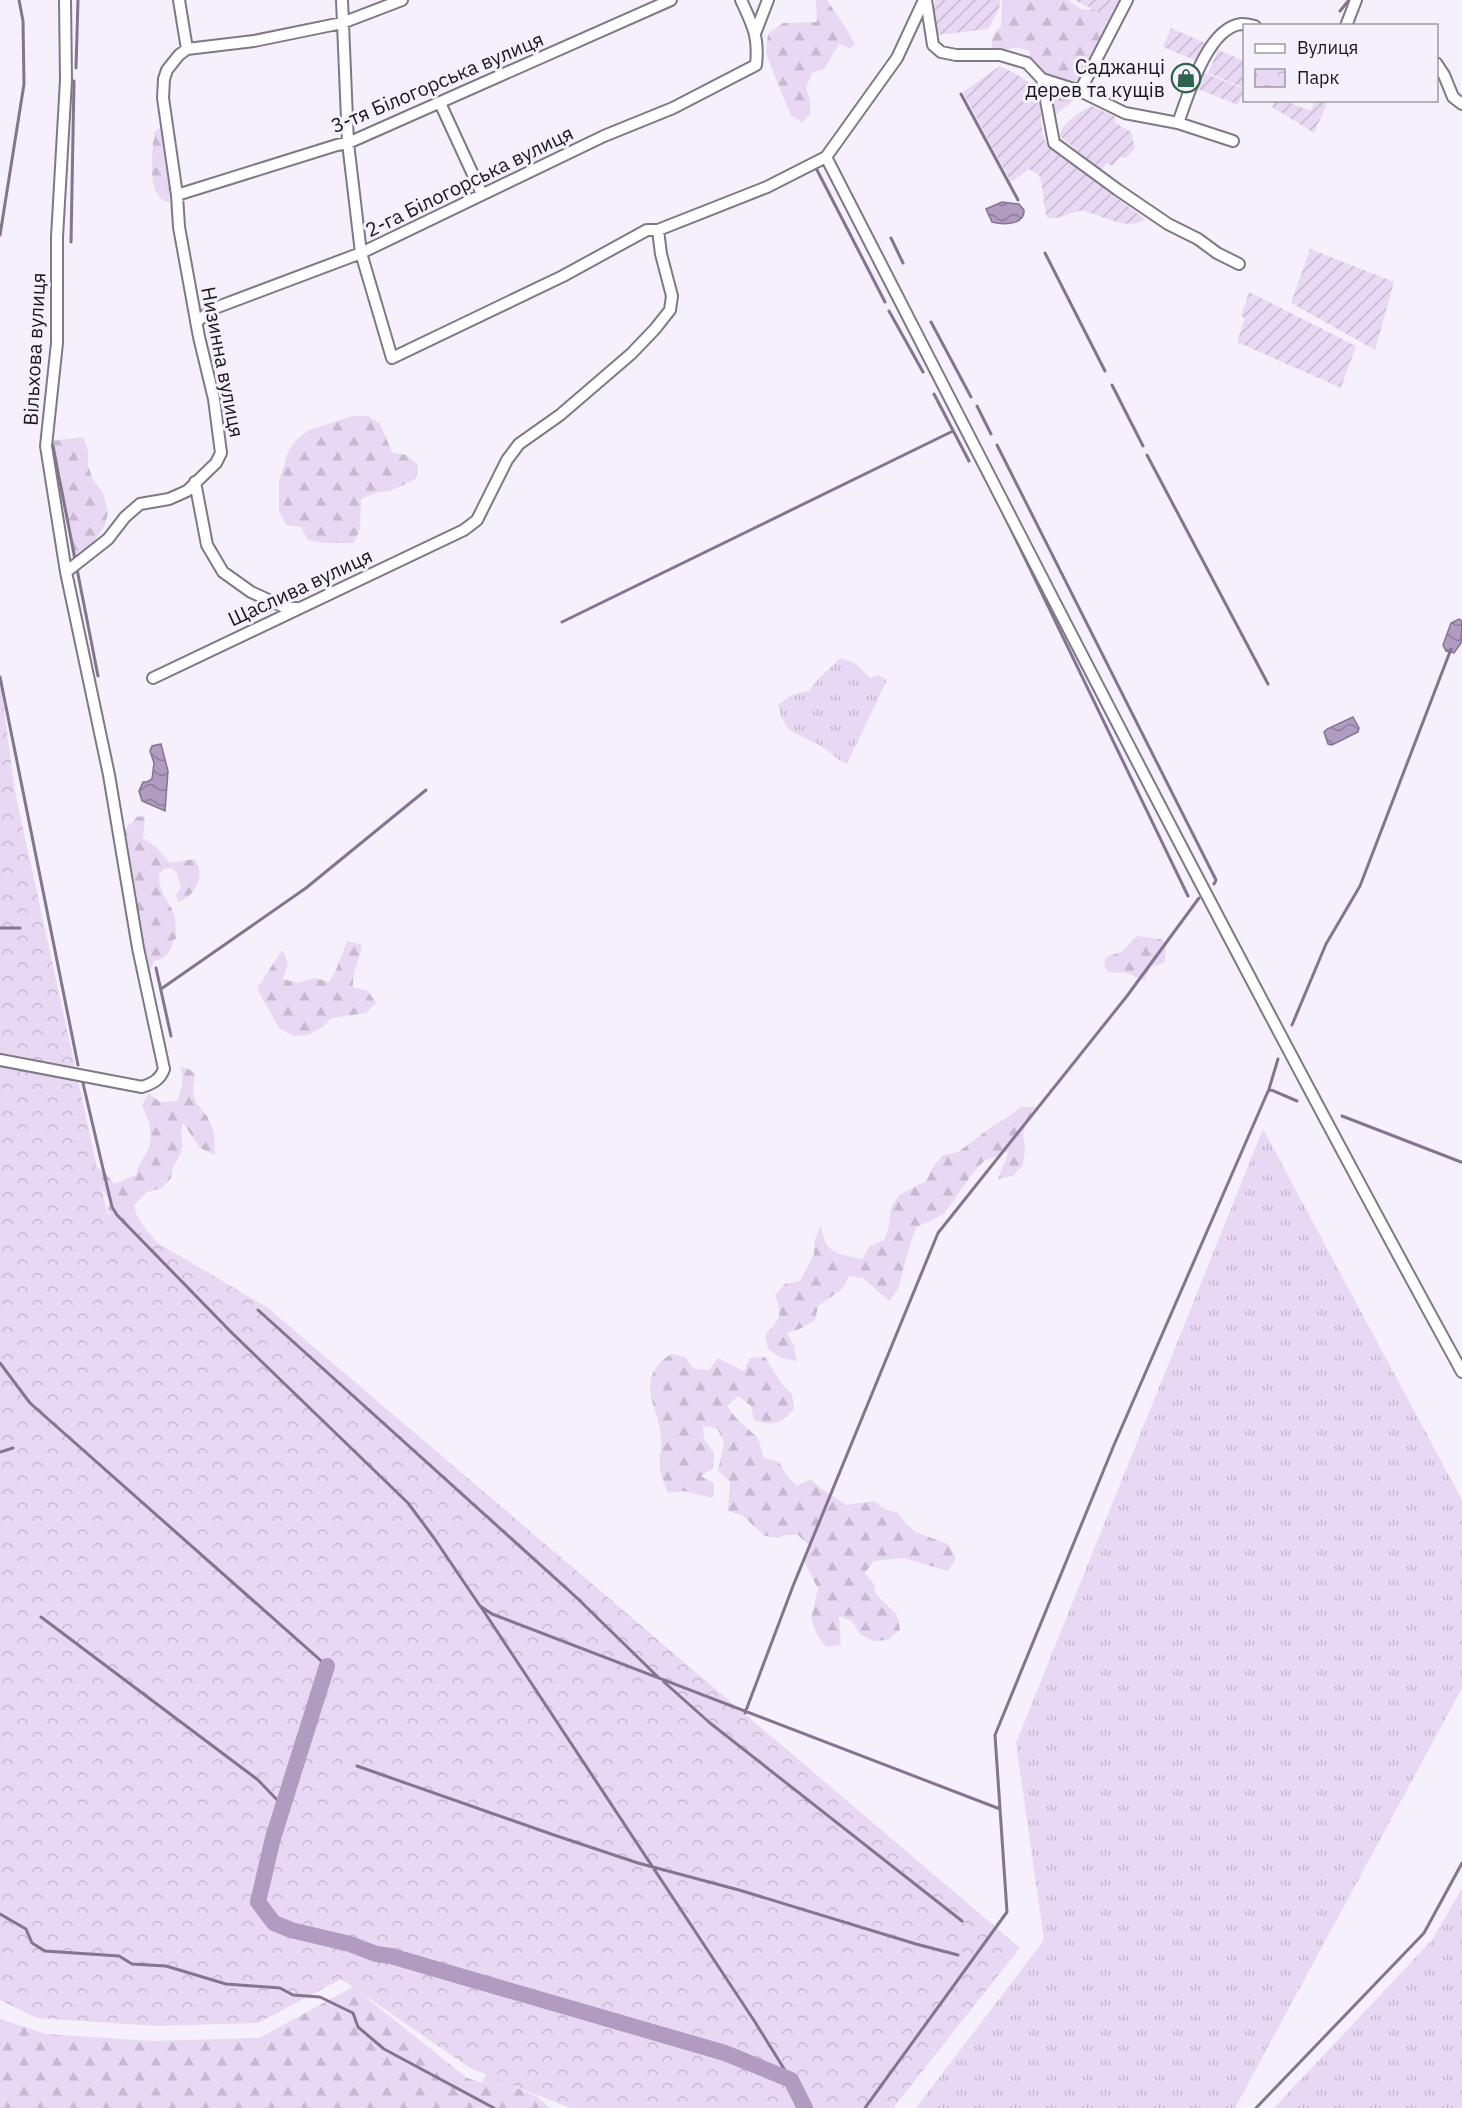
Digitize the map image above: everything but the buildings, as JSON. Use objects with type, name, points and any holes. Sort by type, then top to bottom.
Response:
[{"type":"street","name":"Вільхова вулиця","points":[[0,1060],[142,1087],[155,1082],[164,1069],[138,948],[109,774],[66,572],[46,446],[57,343],[57,237],[66,80],[65,0]]},
{"type":"street","points":[[179,0],[187,49],[254,41],[342,22],[402,0]]},
{"type":"street","points":[[342,0],[348,143],[361,253],[392,358],[563,276],[647,230],[658,230],[767,187],[826,157],[897,58],[925,0]]},
{"type":"street","name":"3-тя Білогорська вулиця","points":[[177,195],[348,143],[672,0]]},
{"type":"street","points":[[741,0],[756,31]]},
{"type":"street","points":[[756,31],[768,0]]},
{"type":"street","points":[[925,0],[933,45],[940,52],[956,55],[1000,55],[1027,63],[1042,79],[1080,91],[1125,113],[1178,123],[1233,141]]},
{"type":"street","points":[[1080,91],[1127,0]]},
{"type":"street","points":[[1347,24],[1356,0]]},
{"type":"street","points":[[1178,123],[1199,67],[1215,41],[1227,30],[1243,24]]},
{"type":"street","name":"2-га Білогорська вулиця","points":[[196,322],[215,308],[361,253],[604,136],[673,108],[756,65],[758,48],[756,31]]},
{"type":"street","name":"Низинна вулиця","points":[[66,572],[108,539],[124,517],[140,504],[169,499],[187,491],[216,463],[221,453],[214,399],[196,322],[179,227],[177,195],[163,98],[164,79],[178,55],[187,49]]},
{"type":"street","points":[[1438,65],[1453,97],[1462,104]]},
{"type":"street","points":[[1042,79],[1054,143],[1168,224],[1239,264]]},
{"type":"street","points":[[440,103],[482,194]]},
{"type":"street","points":[[826,157],[1104,699],[1313,1097],[1462,1372]]},
{"type":"street","name":"Щаслива вулиця","points":[[153,678],[464,530],[477,520],[507,460],[519,444],[560,415],[631,354],[670,310],[672,296],[660,254],[658,230]]},
{"type":"street","points":[[195,482],[207,545],[223,572],[251,592],[286,608],[298,608]]},
{"type":"green space","points":[[816,0],[827,0],[855,44],[850,48],[839,44],[824,69],[812,73],[806,88],[810,100],[810,114],[802,123],[791,115],[775,77],[766,53],[768,34],[783,23],[817,22]]},
{"type":"green space","points":[[935,0],[1000,0],[999,9],[988,29],[937,35],[932,25]]},
{"type":"green space","points":[[1002,0],[1068,0],[1081,9],[1088,10],[1096,8],[1107,0],[1120,0],[1119,8],[1072,90],[1076,95],[1074,100],[1054,116],[1043,77],[1028,58],[1030,51],[1016,47],[994,53],[992,49],[992,38],[1001,27]]},
{"type":"green space","points":[[1074,0],[1111,0],[1100,13]]},
{"type":"green space","points":[[1171,28],[1205,43],[1197,61],[1163,47]]},
{"type":"green space","points":[[1218,50],[1243,61],[1243,88],[1208,73]]},
{"type":"green space","points":[[1000,66],[1022,78],[1035,90],[1040,103],[1045,141],[1049,146],[1145,219],[1138,223],[1123,223],[1084,211],[1047,218],[1039,175],[1029,169],[1011,182],[963,92]]},
{"type":"green space","points":[[1204,73],[1243,89],[1243,92],[1238,105],[1198,89]]},
{"type":"green space","points":[[1274,102],[1288,102],[1310,111],[1315,102],[1328,102],[1314,133],[1272,107]]},
{"type":"green space","points":[[1091,106],[1116,117],[1114,122],[1131,132],[1135,148],[1126,158],[1120,157],[1113,166],[1107,163],[1101,171],[1060,136],[1068,122]]},
{"type":"green space","points":[[161,127],[170,194],[169,202],[161,199],[153,183],[154,132]]},
{"type":"green space","points":[[1310,249],[1394,282],[1375,350],[1291,303]]},
{"type":"green space","points":[[1249,292],[1356,346],[1341,388],[1237,342],[1245,318],[1241,316]]},
{"type":"green space","points":[[352,416],[368,416],[380,424],[392,452],[406,455],[418,464],[416,479],[390,491],[375,493],[361,499],[360,529],[354,543],[322,543],[308,540],[301,527],[286,525],[279,511],[279,481],[288,452],[296,440],[309,430]]},
{"type":"green space","points":[[83,437],[88,451],[88,466],[93,480],[103,493],[108,512],[105,525],[87,552],[76,559],[72,557],[71,540],[58,484],[62,477],[51,441]]},
{"type":"green space","points":[[840,658],[855,663],[870,678],[878,675],[887,680],[847,764],[824,748],[789,729],[781,716],[778,705],[791,695],[809,691]]},
{"type":"green space","points":[[0,679],[15,792],[107,1213],[268,1308],[1020,1948],[893,2108],[570,2108],[470,2068],[341,1979],[258,2023],[156,2026],[37,2018],[0,2000]]},
{"type":"green space","points":[[144,816],[143,838],[156,847],[170,863],[194,859],[199,871],[194,890],[178,902],[176,895],[181,888],[177,873],[172,868],[164,869],[159,875],[162,892],[174,915],[176,939],[173,940],[168,954],[154,961],[149,972],[145,966],[142,951],[142,927],[137,912],[124,835],[126,827],[136,817]]},
{"type":"green space","points":[[1137,936],[1160,939],[1166,943],[1165,962],[1151,967],[1144,980],[1126,973],[1107,971],[1104,964],[1106,957],[1121,952]]},
{"type":"green space","points":[[347,941],[362,945],[353,987],[368,991],[376,1003],[366,1013],[332,1018],[321,1028],[308,1035],[293,1036],[279,1028],[257,989],[282,950],[288,963],[283,979],[298,983],[315,978],[329,982]]},
{"type":"green space","points":[[180,1067],[189,1069],[195,1074],[193,1091],[196,1103],[207,1116],[214,1132],[215,1155],[200,1148],[183,1123],[181,1151],[171,1178],[162,1188],[147,1192],[134,1205],[141,1223],[163,1251],[111,1216],[108,1209],[110,1202],[102,1188],[95,1166],[114,1184],[136,1176],[149,1148],[151,1136],[142,1106],[148,1093],[160,1102],[177,1101],[182,1084]]},
{"type":"green space","points":[[1020,1107],[1035,1107],[1027,1120],[1023,1134],[1025,1149],[1023,1165],[1013,1176],[998,1179],[1009,1151],[984,1161],[944,1214],[917,1227],[898,1289],[889,1301],[863,1278],[849,1276],[842,1289],[818,1306],[815,1320],[787,1333],[794,1346],[796,1361],[781,1358],[768,1349],[765,1335],[779,1317],[775,1295],[785,1284],[800,1281],[814,1254],[815,1239],[821,1225],[825,1242],[833,1251],[862,1259],[870,1246],[884,1240],[889,1226],[891,1208],[899,1195],[926,1181],[933,1167],[943,1155],[958,1152]]},
{"type":"green space","points":[[1263,1129],[1462,1500],[1462,1688],[1235,2108],[916,2108],[1044,1940],[1016,1743]]},
{"type":"green space","points":[[671,1354],[685,1357],[694,1369],[709,1370],[718,1358],[744,1371],[750,1358],[765,1357],[781,1383],[792,1394],[794,1409],[780,1421],[767,1423],[754,1420],[751,1406],[738,1396],[727,1406],[736,1418],[758,1438],[764,1458],[779,1462],[786,1475],[797,1486],[811,1479],[846,1505],[875,1501],[884,1509],[898,1513],[915,1531],[948,1544],[956,1558],[948,1571],[904,1558],[874,1561],[865,1573],[874,1584],[876,1594],[897,1615],[900,1630],[888,1640],[873,1641],[860,1634],[852,1621],[839,1616],[841,1645],[826,1647],[811,1619],[818,1589],[804,1561],[809,1545],[798,1535],[783,1535],[780,1538],[765,1536],[743,1516],[728,1511],[730,1481],[718,1471],[724,1442],[717,1428],[703,1426],[704,1440],[714,1452],[713,1468],[701,1476],[714,1483],[713,1498],[683,1491],[668,1493],[660,1469],[661,1438],[650,1383],[659,1364]]},
{"type":"green space","points":[[1462,1888],[1462,2108],[1274,2108],[1432,1940]]},
{"type":"green space","points":[[353,1987],[467,2078],[482,2083],[500,2044],[510,2079],[515,2087],[536,2096],[550,2108],[0,2108],[0,2019],[46,2034],[153,2041],[259,2038]]},
{"type":"water","points":[[1002,202],[1019,204],[1024,210],[1021,219],[1012,223],[992,222],[986,209]]},
{"type":"water","points":[[1459,619],[1462,621],[1461,643],[1454,653],[1446,651],[1443,645],[1451,623]]},
{"type":"water","points":[[1353,717],[1359,728],[1358,732],[1332,745],[1328,744],[1324,732]]},
{"type":"water","points":[[161,744],[168,771],[165,811],[142,801],[139,791],[143,782],[152,779],[154,763],[150,751],[152,746]]},
{"type":"waterway","points":[[0,235],[24,84],[23,21],[19,0]]},
{"type":"waterway","points":[[76,68],[78,0]]},
{"type":"waterway","points":[[1340,11],[1349,0]]},
{"type":"waterway","points":[[71,242],[74,81]]},
{"type":"waterway","points":[[961,94],[1018,200]]},
{"type":"waterway","points":[[817,170],[885,302]]},
{"type":"waterway","points":[[891,238],[903,263]]},
{"type":"waterway","points":[[1045,253],[1105,371]]},
{"type":"waterway","points":[[889,311],[923,372]]},
{"type":"waterway","points":[[931,322],[971,397]]},
{"type":"waterway","points":[[1112,385],[1143,446]]},
{"type":"waterway","points":[[934,394],[969,461]]},
{"type":"waterway","points":[[977,406],[991,434]]},
{"type":"waterway","points":[[562,622],[953,431]]},
{"type":"waterway","points":[[997,445],[1216,880],[1214,884]]},
{"type":"waterway","points":[[53,446],[75,559]]},
{"type":"waterway","points":[[1147,455],[1268,684]]},
{"type":"waterway","points":[[1004,515],[1188,896]]},
{"type":"waterway","points":[[77,569],[98,676]]},
{"type":"waterway","points":[[1292,1025],[1326,944],[1360,886],[1451,649]]},
{"type":"waterway","points":[[0,677],[78,1065]]},
{"type":"waterway","points":[[161,989],[306,888],[426,790]]},
{"type":"waterway","points":[[745,1713],[793,1586],[938,1233],[1127,996],[1199,898]]},
{"type":"waterway","points":[[0,928],[20,928]]},
{"type":"waterway","points":[[156,968],[171,1036]]},
{"type":"waterway","points":[[865,2108],[1007,1912],[995,1735],[1114,1445],[1269,1089],[1278,1059]]},
{"type":"waterway","points":[[82,1079],[112,1207],[117,1215],[232,1333],[408,1503],[480,1606],[492,1614],[1000,1809]]},
{"type":"waterway","points":[[1269,1089],[1297,1101]]},
{"type":"waterway","points":[[1342,1116],[1461,1162]]},
{"type":"waterway","points":[[258,1310],[576,1597],[659,1678]]},
{"type":"waterway","points":[[0,1363],[30,1403],[327,1666]]},
{"type":"waterway","points":[[0,1452],[13,1448]]},
{"type":"waterway","points":[[481,1607],[791,2080]]},
{"type":"waterway","points":[[41,1617],[258,1780],[283,1806]]},
{"type":"waterway","points":[[327,1666],[273,1838],[258,1902],[274,1923],[291,1930],[350,1944],[376,1954],[391,1956],[725,2053],[791,2080],[805,2108]]},
{"type":"waterway","points":[[664,1682],[710,1723],[962,1921]]},
{"type":"waterway","points":[[357,1766],[638,1863],[739,1890],[958,1955]]},
{"type":"waterway","points":[[1256,2108],[1424,1933],[1462,1863]]},
{"type":"waterway","points":[[0,1914],[26,1929],[32,1943],[45,1951],[119,1956],[132,1964],[166,1966],[226,1984],[280,1988],[293,1995],[320,1997],[353,2013],[358,2027],[384,2049],[494,2108]]},
{"type":"place","name":"Саджанці дерев та кущів","points":[[1186,78]]}]
